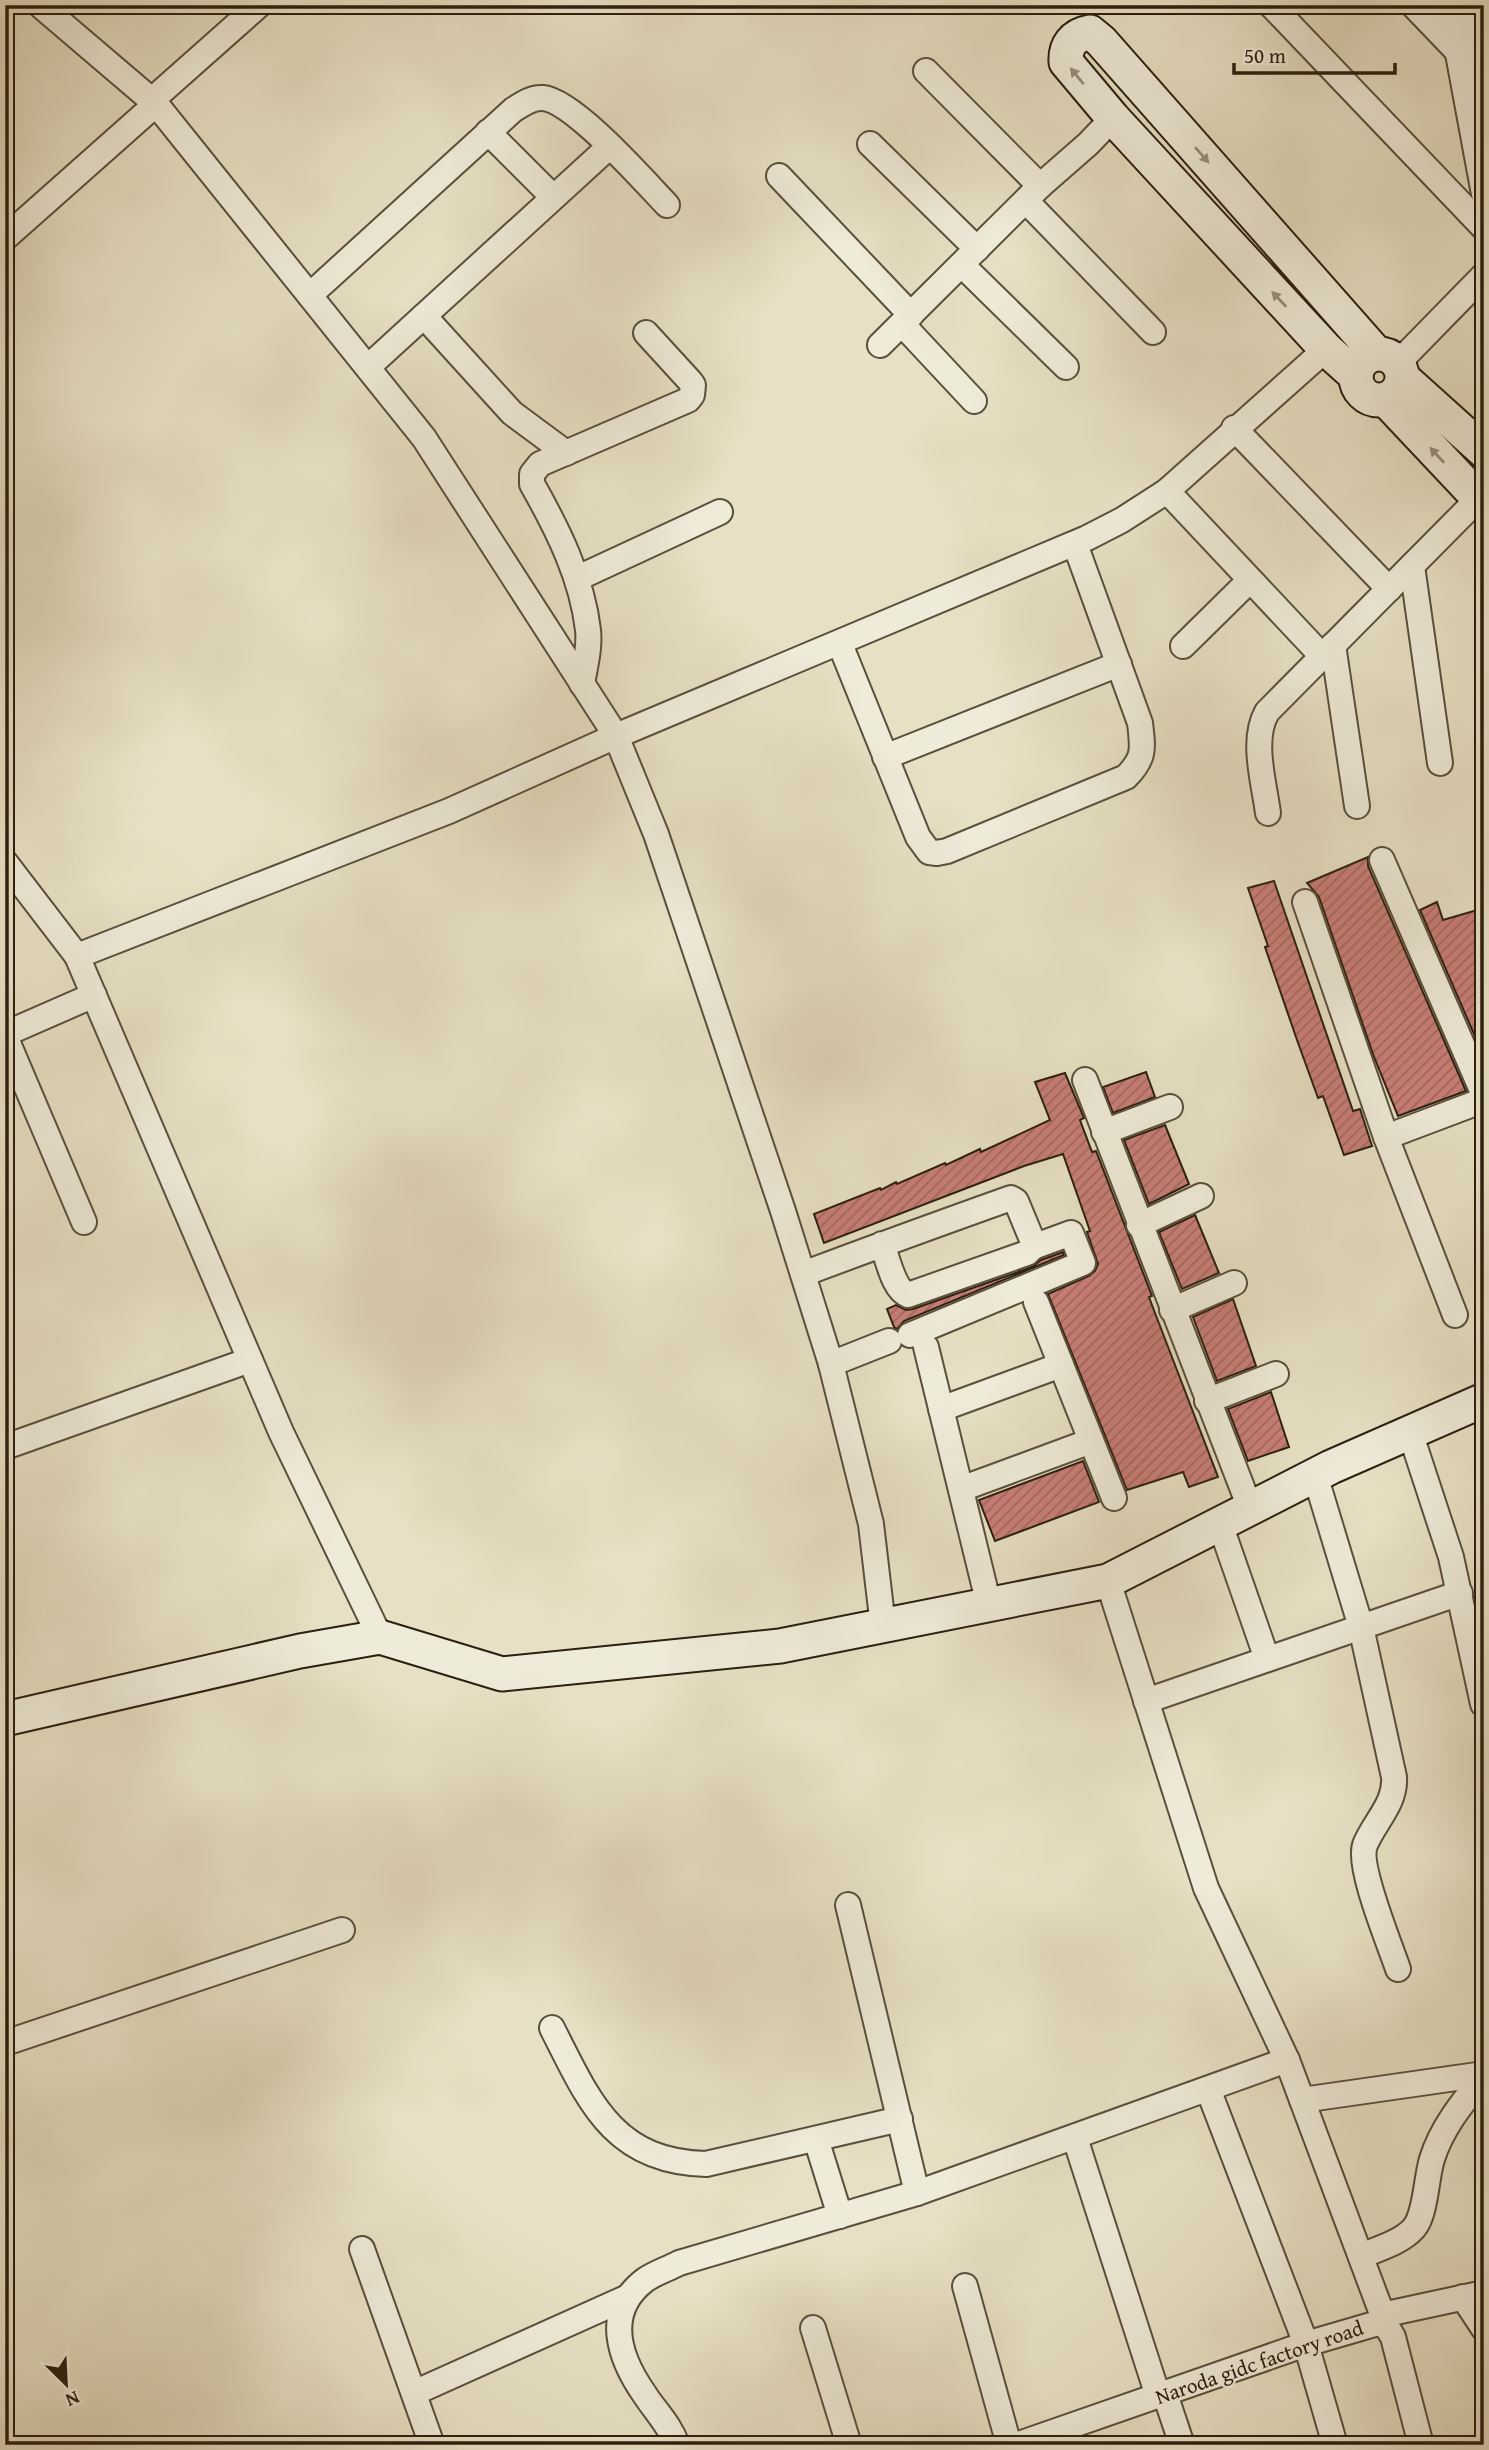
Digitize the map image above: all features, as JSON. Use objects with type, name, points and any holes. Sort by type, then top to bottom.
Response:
[{"type":"street","points":[[40,5],[154,102],[424,438],[616,736],[656,834],[831,1364],[871,1524],[883,1626]]},
{"type":"street","points":[[5,239],[259,5]]},
{"type":"street","points":[[1271,5],[1484,228]]},
{"type":"street","points":[[1413,5],[1473,57]]},
{"type":"street","points":[[1450,5],[1473,57],[1484,91]]},
{"type":"street","points":[[1468,5],[1484,194]]},
{"type":"street","points":[[1268,813],[1260,723],[1266,712],[1388,589],[1481,501],[1384,374],[1101,41],[1090,32],[1081,33],[1072,40],[1066,50],[1066,62],[1112,118],[1326,349],[1384,374],[1484,451]]},
{"type":"street","points":[[926,71],[1153,332]]},
{"type":"street","points":[[310,295],[488,132],[525,102],[541,98],[550,100],[576,116],[610,146],[667,205]]},
{"type":"street","points":[[880,345],[1112,118]]},
{"type":"street","points":[[488,132],[553,198]]},
{"type":"street","points":[[870,144],[1066,367]]},
{"type":"street","points":[[368,367],[610,146]]},
{"type":"street","points":[[779,176],[906,319],[974,401]]},
{"type":"street","points":[[1384,374],[1484,275]]},
{"type":"street","points":[[424,316],[512,413],[566,453]]},
{"type":"street","points":[[582,684],[588,653],[588,632],[578,578],[531,479],[534,469],[540,464],[688,400],[692,395],[689,380],[646,332]]},
{"type":"street","points":[[77,956],[449,811],[616,736],[1075,544],[1122,520],[1167,491],[1234,428],[1326,349]]},
{"type":"street","points":[[1234,428],[1388,589]]},
{"type":"street","points":[[1167,491],[1250,580],[1328,650],[1357,807]]},
{"type":"street","points":[[578,578],[720,513]]},
{"type":"street","points":[[840,644],[924,848],[937,853],[947,851],[1126,777],[1141,758],[1143,746],[1140,723],[1075,544]]},
{"type":"street","points":[[1412,566],[1440,763]]},
{"type":"street","points":[[1183,646],[1250,580]]},
{"type":"street","points":[[886,757],[1119,664]]},
{"type":"street","points":[[1382,860],[1484,1098],[1386,1137]]},
{"type":"street","points":[[5,862],[77,956],[281,1432],[380,1637]]},
{"type":"street","points":[[1305,902],[1386,1137],[1455,1315]]},
{"type":"street","points":[[84,1222],[5,1035],[93,995]]},
{"type":"street","points":[[1085,1080],[1171,1310],[1250,1508]]},
{"type":"street","points":[[1104,1132],[1170,1107]]},
{"type":"street","points":[[1139,1224],[1201,1196]]},
{"type":"street","points":[[803,1274],[1011,1198],[1016,1201],[1033,1248]]},
{"type":"street","points":[[831,1364],[908,1341],[1083,1263],[1071,1233],[1027,1253],[908,1295],[902,1292],[898,1285],[882,1244]]},
{"type":"street","points":[[1171,1310],[1234,1283]]},
{"type":"street","points":[[1036,1302],[1114,1498]]},
{"type":"street","points":[[908,1341],[942,1409],[989,1605]]},
{"type":"street","points":[[5,1447],[250,1360]]},
{"type":"street","points":[[942,1409],[1061,1365]]},
{"type":"street","points":[[1207,1401],[1276,1374]]},
{"type":"street","points":[[5,1719],[300,1650],[380,1637],[502,1674],[780,1646],[1108,1581],[1315,1475],[1484,1400]]},
{"type":"street","points":[[1410,1432],[1460,1592],[1483,1704]]},
{"type":"street","points":[[961,1489],[1091,1441]]},
{"type":"street","points":[[1315,1475],[1361,1627],[1395,1777],[1395,1788],[1365,1845],[1363,1862],[1398,1969]]},
{"type":"street","points":[[1220,1524],[1267,1659]]},
{"type":"street","points":[[1108,1581],[1206,1888],[1287,2060],[1384,2321],[1474,2295],[1484,2329]]},
{"type":"street","points":[[1146,1701],[1460,1592]]},
{"type":"street","points":[[848,1905],[917,2193]]},
{"type":"street","points":[[5,2043],[342,1930]]},
{"type":"street","points":[[552,2028],[580,2084],[614,2131],[636,2146],[661,2158],[680,2163],[706,2164],[900,2119]]},
{"type":"street","points":[[414,2393],[628,2297],[646,2279],[679,2263],[917,2193],[1287,2060]]},
{"type":"street","points":[[1302,2100],[1484,2075]]},
{"type":"street","points":[[1362,2256],[1404,2236],[1415,2227],[1420,2217],[1432,2159],[1451,2118],[1484,2075]]},
{"type":"street","points":[[1208,2089],[1306,2344],[1335,2445]]},
{"type":"street","points":[[1075,2138],[1161,2395],[1182,2445]]},
{"type":"street","points":[[816,2139],[840,2216]]},
{"type":"street","points":[[362,2249],[432,2445]]},
{"type":"street","points":[[965,2286],[1009,2445]]},
{"type":"street","points":[[628,2297],[619,2318],[620,2340],[627,2363],[677,2445]]},
{"type":"street","name":"Naroda gidc factory road","points":[[1016,2445],[1306,2344],[1384,2321],[1397,2348],[1421,2445]]},
{"type":"street","points":[[813,2328],[849,2445]]},
{"type":"building","points":[[1368,857],[1368,866],[1466,1091],[1398,1116],[1374,1057],[1319,897],[1307,883]]},
{"type":"building","points":[[1274,881],[1353,1111],[1360,1109],[1372,1146],[1344,1155],[1323,1096],[1318,1098],[1297,1040],[1248,888]]},
{"type":"building","points":[[1437,902],[1443,920],[1484,908],[1484,1057],[1420,910]]},
{"type":"building","points":[[1146,1072],[1155,1097],[1113,1113],[1103,1087]]},
{"type":"building","points":[[1065,1073],[1084,1118],[1080,1120],[1092,1152],[1096,1151],[1218,1477],[1189,1487],[1183,1472],[1127,1490],[1048,1294],[1089,1276],[1098,1264],[1087,1232],[1090,1231],[1063,1154],[1024,1166],[824,1243],[814,1214],[896,1182],[897,1184],[945,1163],[946,1165],[980,1149],[981,1152],[1050,1120],[1035,1082]]},
{"type":"building","points":[[1165,1125],[1189,1184],[1149,1204],[1124,1140]]},
{"type":"building","points":[[1195,1215],[1219,1273],[1182,1289],[1159,1232]]},
{"type":"building","points":[[1063,1252],[1064,1255],[904,1321],[897,1329],[887,1309],[896,1305],[906,1310],[913,1309],[1032,1267],[1041,1260]]},
{"type":"building","points":[[1233,1299],[1256,1366],[1217,1381],[1193,1317]]},
{"type":"building","points":[[1271,1392],[1289,1447],[1248,1461],[1228,1409]]},
{"type":"building","points":[[1083,1461],[1099,1502],[995,1541],[979,1500]]}]
